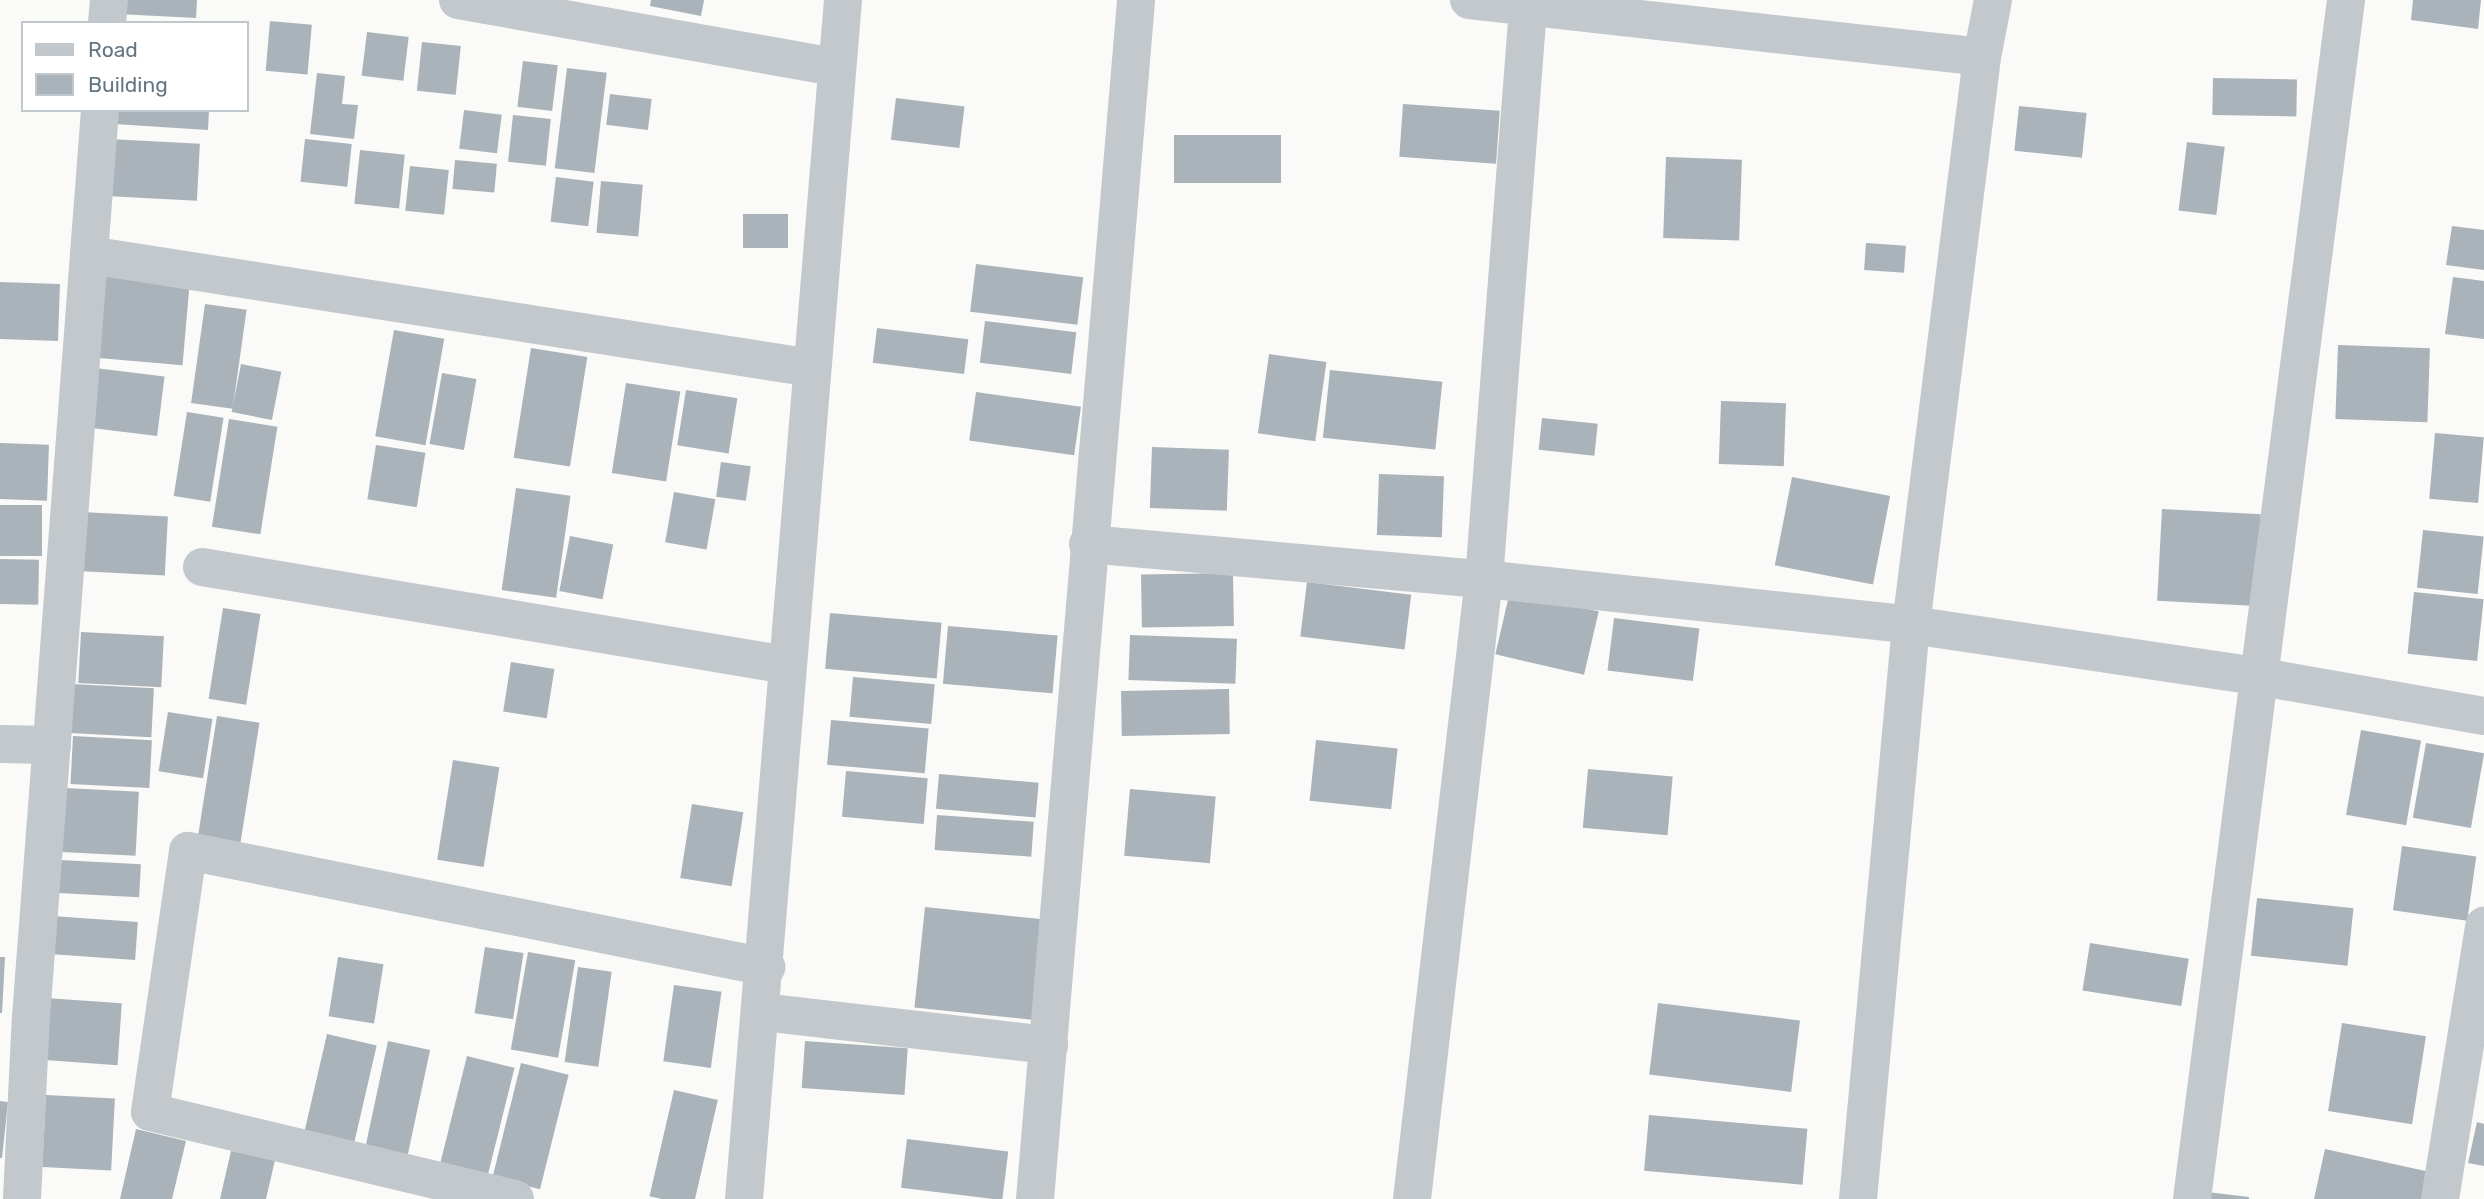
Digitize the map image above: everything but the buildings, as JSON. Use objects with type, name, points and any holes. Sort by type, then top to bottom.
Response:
[{"type":"street","points":[[107,21],[108,0]]},
{"type":"street","points":[[458,0],[835,67]]},
{"type":"street","points":[[744,1199],[763,1012],[787,666],[835,67],[844,0]]},
{"type":"street","points":[[1035,1199],[1088,544],[1136,0]]},
{"type":"street","points":[[1469,0],[1528,8],[1716,14],[1982,57]]},
{"type":"street","points":[[1858,1199],[1911,625],[1982,57],[1993,0]]},
{"type":"street","points":[[2192,1199],[2262,677],[2346,0]]},
{"type":"street","points":[[1412,1199],[1484,579],[1528,8]]},
{"type":"street","points":[[22,1199],[52,745],[100,112]]},
{"type":"street","points":[[89,255],[812,368]]},
{"type":"street","points":[[1088,544],[1484,579],[1911,625],[2262,677],[2484,716]]},
{"type":"street","points":[[202,567],[787,666]]},
{"type":"street","points":[[0,744],[52,745]]},
{"type":"street","points":[[515,1199],[150,1112],[188,851],[766,967]]},
{"type":"street","points":[[2440,1199],[2484,926]]},
{"type":"street","points":[[763,1012],[1049,1045]]}]
